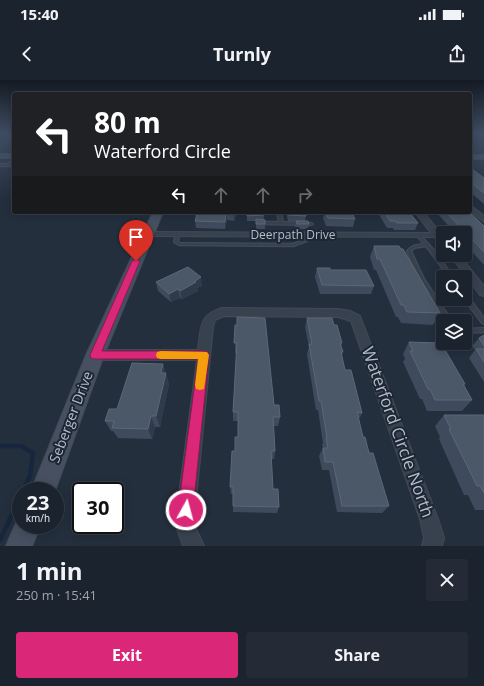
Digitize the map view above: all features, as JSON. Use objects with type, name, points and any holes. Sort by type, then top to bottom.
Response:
[{"type":"street","points":[[0,156],[12,156]]},
{"type":"street","points":[[472,157],[484,157]]},
{"type":"street","points":[[472,209],[484,220]]},
{"type":"street","name":"Seberger Drive","points":[[46,482],[95,355],[157,214]]},
{"type":"street","points":[[421,214],[436,233]]},
{"type":"street","name":"Deerpath Drive","points":[[148,234],[418,235],[436,237]]},
{"type":"street","points":[[460,262],[480,283],[484,293]]},
{"type":"street","name":"Waterford Circle North","points":[[204,355],[207,327],[210,318],[222,312],[338,313],[346,314],[356,319],[429,519],[434,538],[432,546]]},
{"type":"street","points":[[95,355],[204,355],[185,525],[192,543]]},
{"type":"street","points":[[19,546],[24,534]]},
{"type":"lane","points":[[8,165],[12,162]]},
{"type":"lane","points":[[0,165],[12,165]]},
{"type":"lane","points":[[279,214],[281,223]]},
{"type":"lane","points":[[258,223],[312,224]]},
{"type":"lane","points":[[418,235],[446,270]]},
{"type":"lane","points":[[427,245],[413,247],[409,251],[428,291],[444,314]]},
{"type":"lane","points":[[472,306],[484,322]]},
{"type":"lane","points":[[472,331],[484,330]]},
{"type":"building","points":[[472,169],[484,178],[484,193],[472,184]]},
{"type":"building","points":[[197,214],[226,214],[225,222],[195,221]]},
{"type":"building","points":[[247,214],[264,214],[264,215],[247,216]]},
{"type":"building","points":[[306,214],[306,216],[288,215]]},
{"type":"building","points":[[326,214],[353,214],[355,219],[328,218]]},
{"type":"building","points":[[385,214],[411,214],[418,223],[397,223],[395,221],[390,221]]},
{"type":"building","points":[[448,214],[471,214],[484,226],[484,252],[472,239],[472,226],[459,226]]},
{"type":"building","points":[[256,219],[265,220],[265,224],[256,224]]},
{"type":"building","points":[[296,221],[308,221],[309,224],[297,224]]},
{"type":"building","points":[[374,246],[399,246],[403,249],[440,313],[407,312],[404,305],[401,305],[380,259],[377,259]]},
{"type":"building","points":[[188,267],[201,277],[195,281],[196,282],[180,291],[178,289],[169,294],[156,282]]},
{"type":"building","points":[[317,268],[330,268],[330,270],[366,270],[374,286],[322,285]]},
{"type":"building","points":[[237,317],[265,318],[274,405],[279,405],[280,417],[273,417],[275,451],[271,451],[273,489],[278,489],[279,507],[233,506],[233,487],[230,487],[232,451],[235,451],[235,437],[238,437],[238,412],[233,412],[237,343],[234,343]]},
{"type":"building","points":[[307,318],[332,318],[334,325],[337,325],[342,343],[340,343],[343,352],[341,352],[345,370],[351,370],[362,413],[357,412],[363,437],[365,437],[369,453],[373,453],[389,506],[342,506],[333,462],[325,462],[323,448],[328,448],[327,437],[309,344],[312,344]]},
{"type":"building","points":[[484,335],[484,346],[479,338]]},
{"type":"building","points":[[409,342],[436,343],[436,350],[445,350],[465,384],[463,384],[472,400],[435,400],[430,389],[428,389],[410,351],[413,351]]},
{"type":"building","points":[[476,349],[484,349],[484,362]]},
{"type":"building","points":[[132,363],[163,364],[161,373],[166,373],[156,416],[151,416],[148,429],[112,428],[114,421],[105,421],[109,409],[117,409]]},
{"type":"building","points":[[444,415],[484,415],[484,493],[480,486],[477,486],[449,429],[451,429]]},
{"type":"waterway","points":[[0,446],[21,446],[33,453],[30,476],[27,482]]},
{"type":"waterway","points":[[0,540],[12,514]]},
{"type":"slow traffic","points":[[161,355],[204,355],[200,385]]},
{"type":"route","points":[[136,261],[95,355],[204,355],[186,510]]}]
